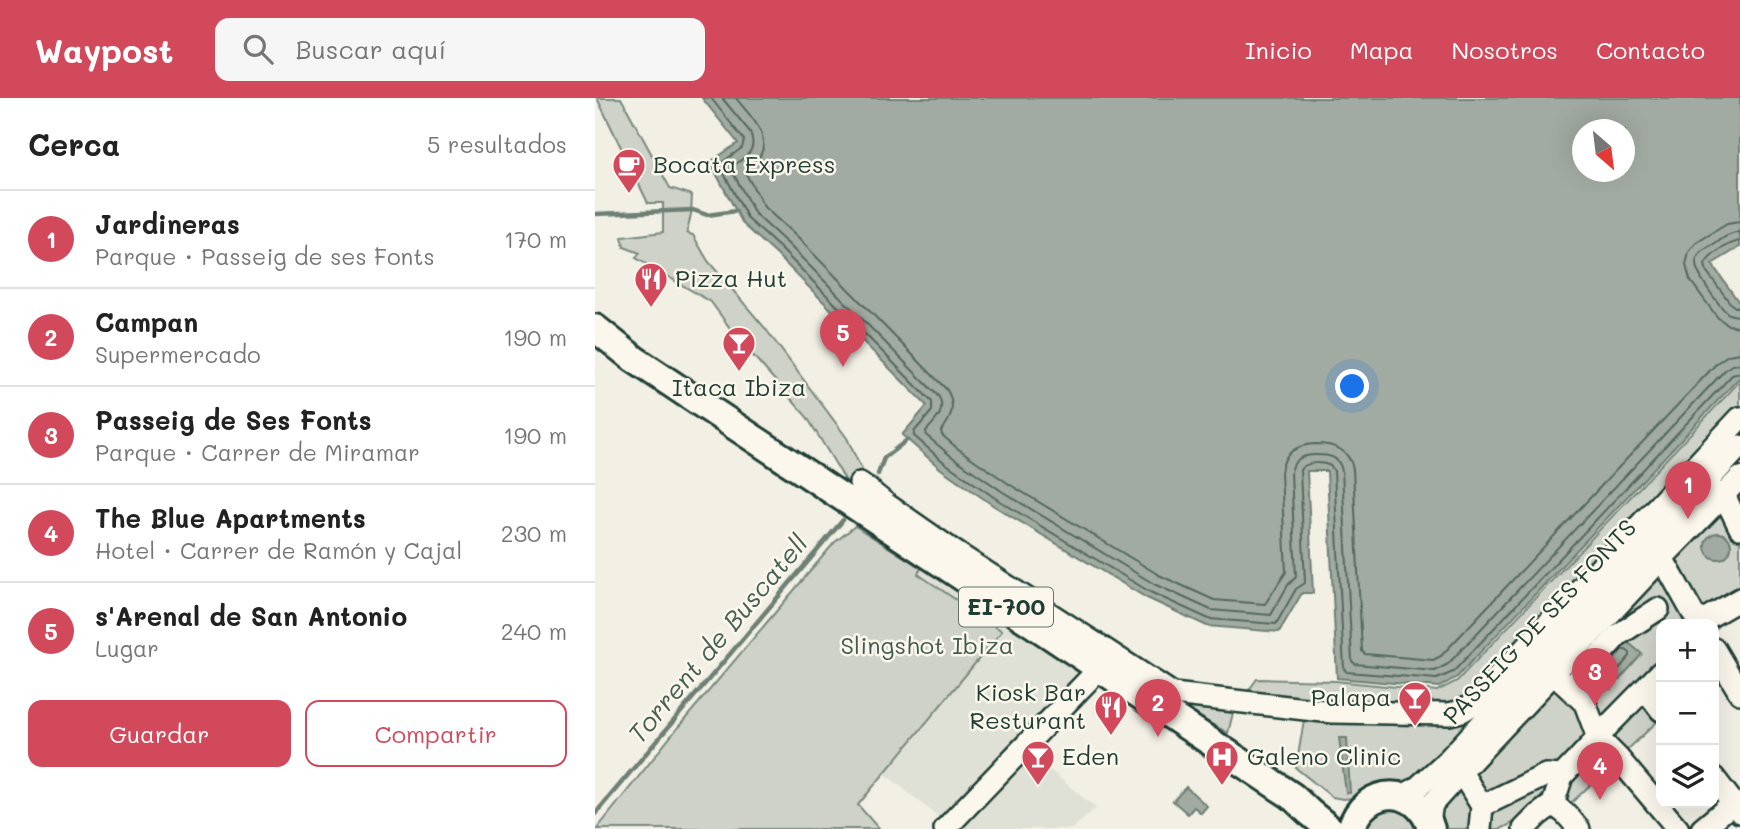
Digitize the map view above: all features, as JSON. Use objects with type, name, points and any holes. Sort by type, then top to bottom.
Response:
[{"type":"main road","name":"EI-700","points":[[595,328],[646,367],[1292,796],[1330,829]]},
{"type":"main road","name":"EI-700","points":[[1292,796],[1341,809],[1370,801]]},
{"type":"main road","points":[[1351,829],[1360,810],[1370,801],[1385,796],[1402,796],[1415,803],[1421,808],[1431,827]]},
{"type":"street","points":[[860,483],[955,552],[1173,694],[1332,712],[1449,714],[1472,705],[1740,418]]},
{"type":"street","name":"PASSEIG DE SES FONTS","points":[[1431,827],[1432,804],[1658,549],[1702,489],[1740,446]]},
{"type":"street","name":"PASSEIG DE SES FONTS","points":[[1402,796],[1416,789],[1448,760],[1658,549],[1724,495],[1740,478]]},
{"type":"street","points":[[1702,489],[1724,495],[1740,528]]},
{"type":"street","points":[[1658,549],[1699,619]]},
{"type":"street","points":[[1706,619],[1740,599]]},
{"type":"street","points":[[1658,609],[1618,635],[1564,682],[1585,703],[1598,738],[1678,829]]},
{"type":"street","points":[[1719,657],[1740,693]]},
{"type":"street","points":[[946,829],[1099,669]]},
{"type":"street","points":[[1524,829],[1553,804],[1562,776],[1656,677]]},
{"type":"street","points":[[1645,689],[1656,703]]},
{"type":"street","points":[[1463,775],[1482,806],[1480,829]]},
{"type":"street","points":[[1482,806],[1546,775],[1562,776]]},
{"type":"street","points":[[1702,829],[1736,807],[1719,785]]},
{"type":"street","points":[[1553,804],[1579,829]]},
{"type":"shaded area","points":[[939,549],[1115,665],[1026,755],[1044,765],[1096,808],[1072,829],[953,829],[860,750],[862,658],[921,568]]},
{"type":"green space","points":[[597,98],[621,98],[670,188],[692,195],[687,233],[693,235],[708,261],[765,328],[847,438],[863,473],[876,478],[900,508],[1172,690],[1245,695],[1257,679],[1336,681],[1437,691],[1457,681],[1740,381],[1740,428],[1415,782],[1389,785],[1355,798],[1332,797],[1296,768],[1305,714],[1235,705],[1228,733],[1176,705],[852,491],[807,417],[735,335],[711,302],[636,258],[640,253],[624,247],[622,237],[663,232],[663,203],[648,203]]},
{"type":"green space","points":[[1726,506],[1740,539],[1740,595],[1706,616],[1673,560]]},
{"type":"green space","name":"Slingshot Ibiza","points":[[855,526],[921,568],[918,574],[1002,631],[858,805],[879,829],[597,829],[675,731],[834,543]]},
{"type":"green space","points":[[1655,575],[1668,579],[1691,619],[1656,619],[1656,723],[1569,805],[1566,789],[1546,792],[1515,822],[1501,829],[1442,829],[1438,809]]},
{"type":"green space","points":[[1400,806],[1422,829],[1361,829],[1376,808]]},
{"type":"water","points":[[702,98],[1740,98],[1740,247],[1712,264],[1740,304],[1740,377],[1457,677],[1439,687],[1337,678],[1327,471],[1307,471],[1313,593],[1302,593],[1279,632],[1207,626],[1147,598],[994,506],[941,469],[902,435],[927,406],[743,224],[710,162],[738,143]]},
{"type":"water","points":[[1718,533],[1727,537],[1731,546],[1727,555],[1718,559],[1709,555],[1705,546],[1709,537]]},
{"type":"water","points":[[1623,638],[1642,654],[1611,689],[1592,673]]},
{"type":"water","points":[[1339,738],[1347,738],[1350,793],[1346,793]]},
{"type":"water","points":[[1186,787],[1207,806],[1201,813],[1194,807],[1188,814],[1173,801]]},
{"type":"waterway","points":[[595,214],[693,210],[707,215],[736,211]]},
{"type":"waterway","name":"Torrent de Buscatell","points":[[878,474],[884,458],[907,440]]},
{"type":"waterway","name":"Torrent de Buscatell","points":[[595,814],[843,520]]},
{"type":"place","name":"Bocata Express","points":[[629,195]]},
{"type":"place","name":"Pizza Hut","points":[[651,309]]},
{"type":"place","name":"s'Arenal de San Antonio","points":[[843,367]]},
{"type":"place","name":"Itaca Ibiza","points":[[739,373]]},
{"type":"place","name":"Jardineras","points":[[1688,519]]},
{"type":"place","name":"Passeig de Ses Fonts","points":[[1595,706]]},
{"type":"place","name":"Palapa","points":[[1415,728]]},
{"type":"place","name":"Kiosk Bar Resturant","points":[[1111,737]]},
{"type":"place","name":"Campan","points":[[1158,737]]},
{"type":"place","name":"Eden","points":[[1038,787]]},
{"type":"place","name":"Galeno Clinic","points":[[1222,787]]},
{"type":"place","name":"The Blue Apartments","points":[[1600,800]]}]
